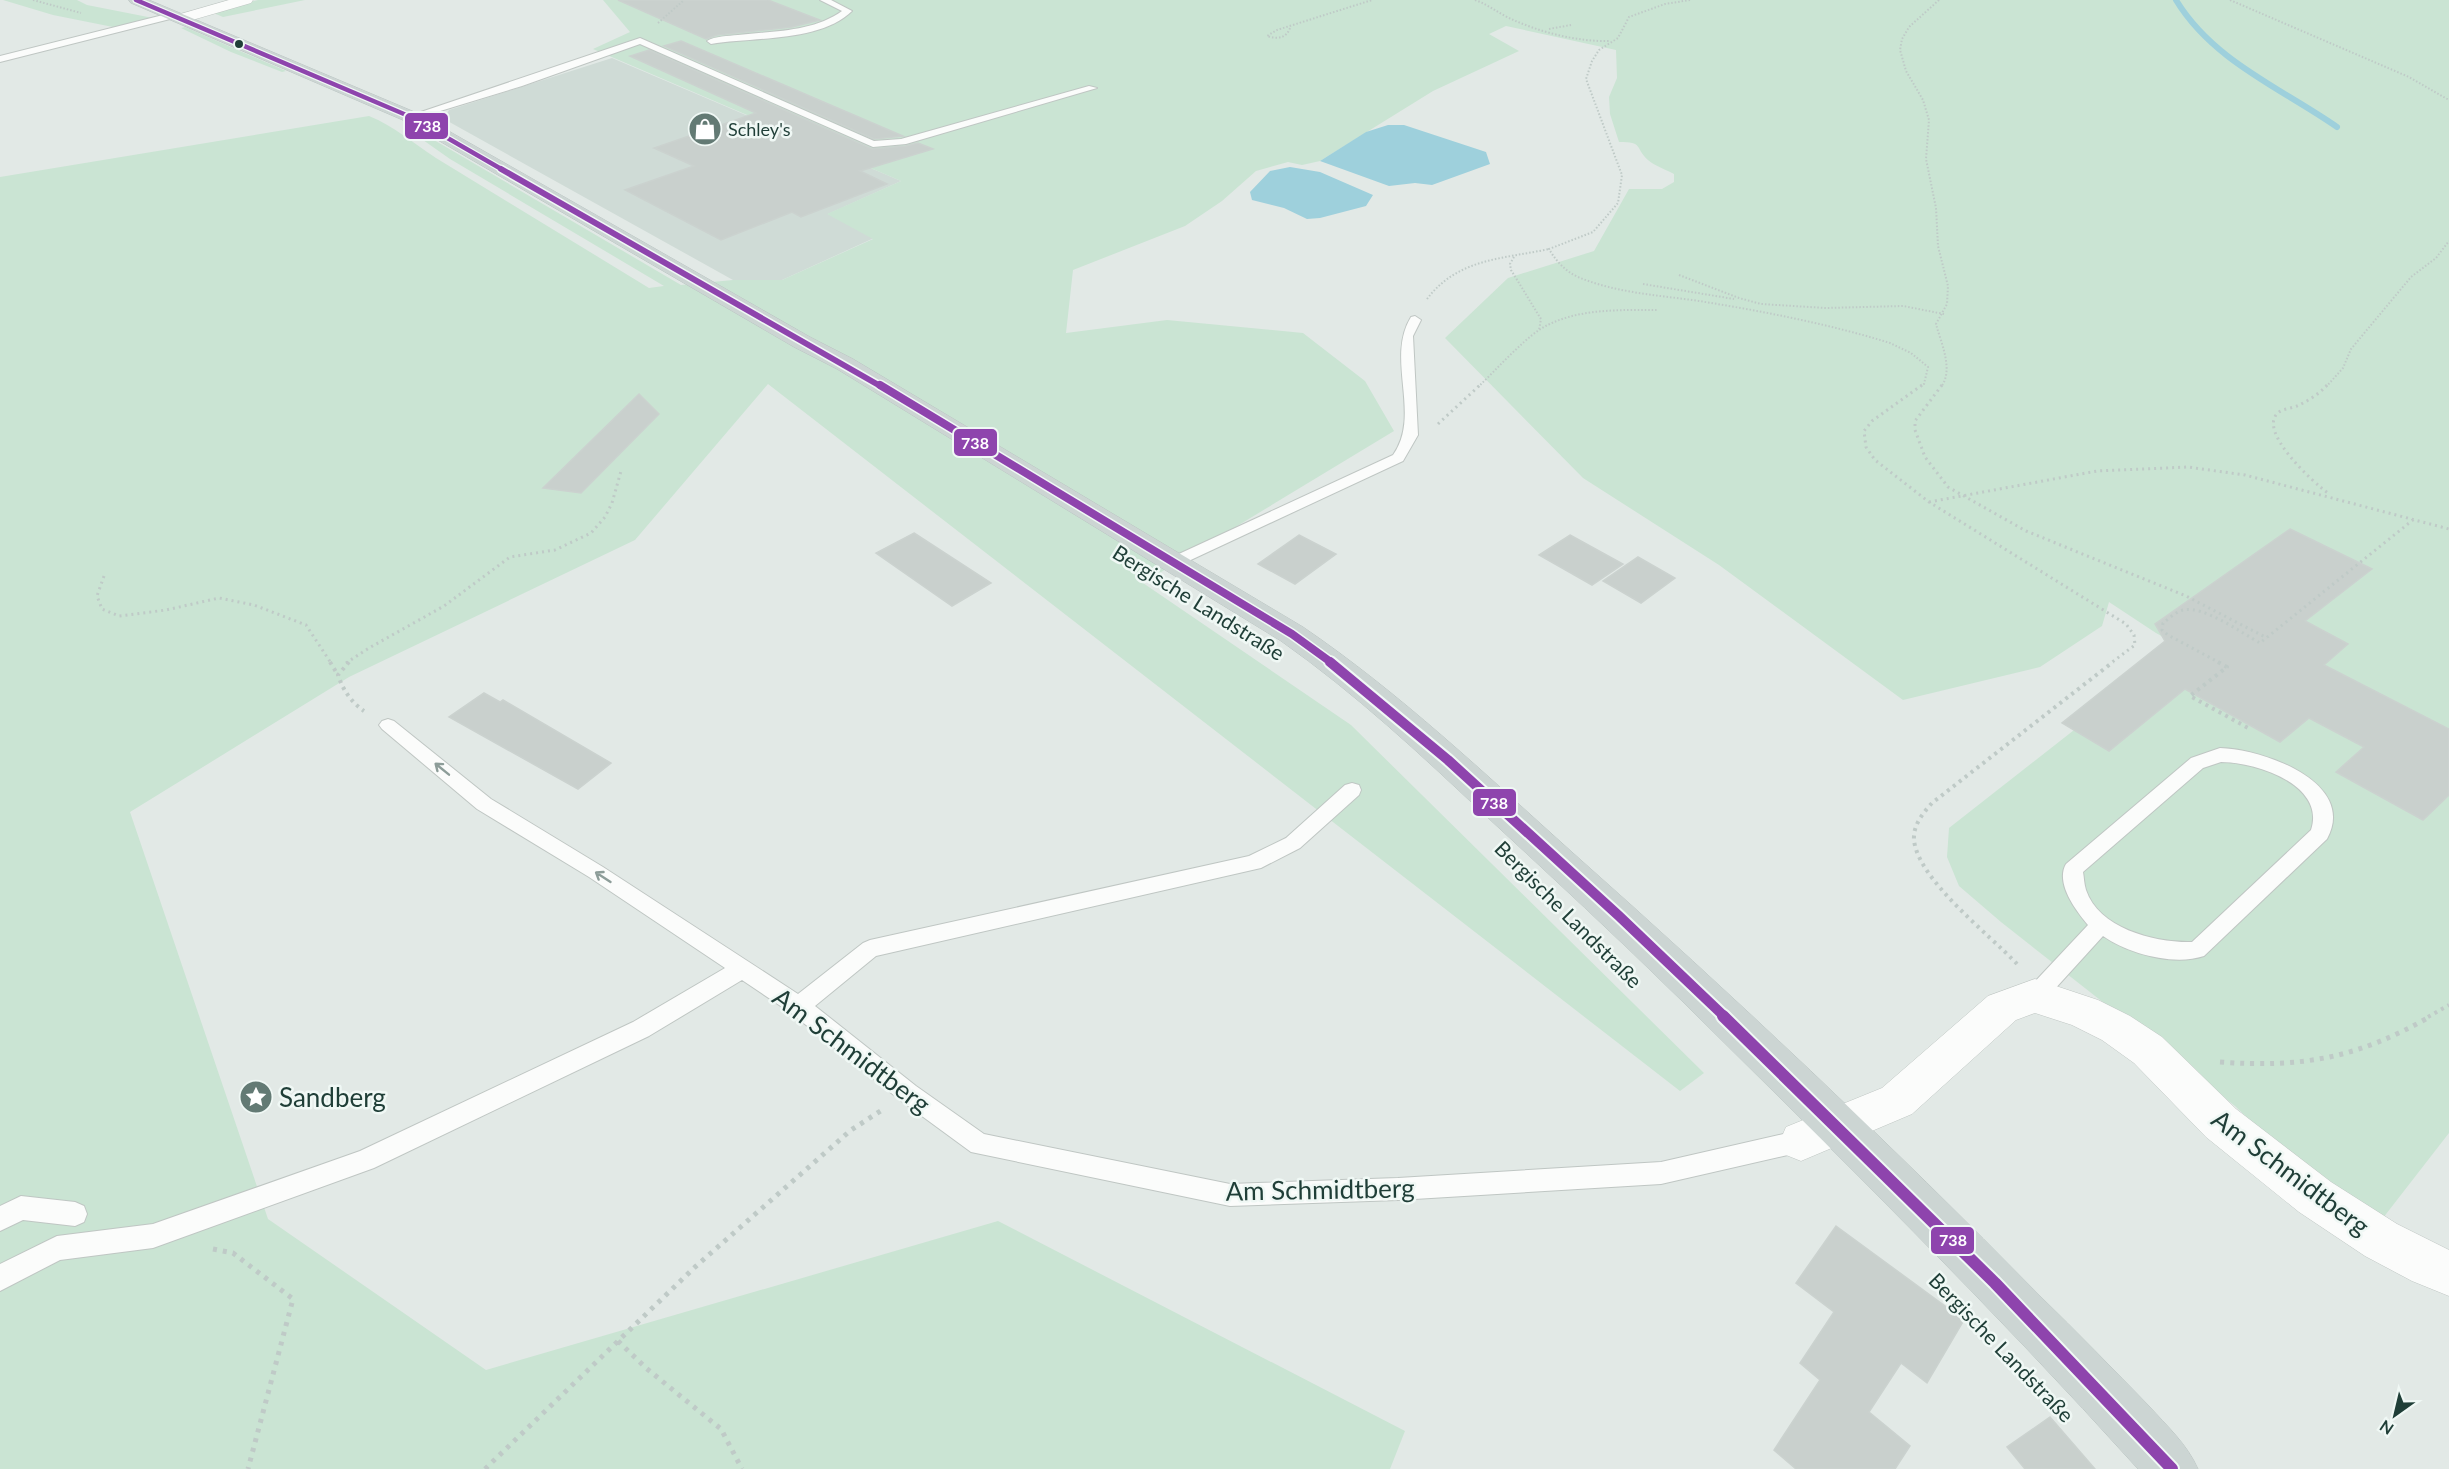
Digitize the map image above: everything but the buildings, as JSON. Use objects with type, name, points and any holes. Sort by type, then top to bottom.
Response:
[{"type":"main road","name":"Bergische Landstraße","points":[[136,0],[179,16],[411,117],[802,342],[845,364],[1292,634],[1341,668],[1386,704],[1629,925],[1839,1127],[1995,1283],[2172,1469]]},
{"type":"street","points":[[179,16],[246,0]]},
{"type":"street","name":"Am Schmidtberg","points":[[1801,1141],[1897,1101],[2002,1008],[2036,996],[2085,1012],[2116,1028],[2148,1050],[2221,1123],[2315,1197],[2381,1240],[2428,1265],[2449,1273]]},
{"type":"lane","points":[[711,41],[806,28],[828,23],[842,17],[848,11],[824,0]]},
{"type":"lane","points":[[0,59],[179,16]]},
{"type":"lane","points":[[411,117],[519,84],[640,41],[873,144],[902,142],[1092,88]]},
{"type":"lane","points":[[1174,562],[1398,458],[1411,435],[1407,336],[1415,320]]},
{"type":"lane","name":"Am Schmidtberg","points":[[388,725],[484,804],[652,909],[799,1006],[908,1093],[979,1144],[1230,1195],[1398,1189],[1661,1173],[1801,1141]]},
{"type":"lane","points":[[2220,755],[2253,758],[2287,773],[2304,784],[2318,798],[2325,811],[2326,824],[2320,834],[2197,950],[2180,953],[2140,945],[2102,924],[2087,910],[2077,896],[2072,881],[2073,869],[2197,763],[2220,755]]},
{"type":"lane","points":[[799,1006],[870,949],[1254,863],[1293,843],[1352,790]]},
{"type":"lane","points":[[2036,996],[2102,924]]},
{"type":"lane","points":[[0,1278],[57,1248],[153,1236],[366,1160],[641,1029],[742,969]]},
{"type":"lane","points":[[0,1219],[21,1209],[75,1214]]},
{"type":"path","points":[[655,25],[684,0]]},
{"type":"path","points":[[1290,28],[1288,34],[1283,38],[1267,36],[1270,33],[1372,0]]},
{"type":"path","points":[[1475,0],[1511,18],[1546,29],[1589,41],[1614,40]]},
{"type":"path","points":[[1415,320],[1435,287],[1458,270],[1549,249],[1593,232],[1618,203],[1622,176],[1586,78],[1596,53],[1623,32],[1625,23],[1635,13],[1665,4],[1690,0]]},
{"type":"path","points":[[1939,0],[1912,22],[1901,40],[1904,69],[1916,88],[1930,121],[1925,150],[1927,168],[1938,212],[1938,245],[1949,289],[1944,314],[1936,324],[1947,368],[1945,381],[1917,416],[1915,426],[1922,450],[1936,475],[1948,487],[2034,535],[2186,596],[2267,638]]},
{"type":"path","points":[[2230,0],[2409,77],[2449,100]]},
{"type":"path","points":[[1546,29],[1570,25]]},
{"type":"path","points":[[2334,497],[2313,483],[2282,447],[2275,434],[2275,418],[2279,412],[2297,406],[2321,392],[2343,368],[2351,349],[2385,312],[2411,277],[2436,258],[2449,242]]},
{"type":"path","points":[[1549,249],[1561,267],[1587,280],[1630,291],[1736,308],[1817,325],[1868,337],[1917,356],[1928,367],[1924,384],[1872,420],[1864,431],[1863,438],[1869,453],[1881,466],[1929,502],[2131,627],[2135,645],[1932,803],[1916,825],[1913,841],[1918,856],[1932,879],[2016,963],[2036,996]]},
{"type":"path","points":[[1514,257],[1510,264],[1511,270],[1541,319],[1539,330]]},
{"type":"path","points":[[1679,275],[1720,293],[1755,303]]},
{"type":"path","points":[[1644,284],[1755,303],[1837,308],[1904,304],[1927,307],[1944,314]]},
{"type":"path","points":[[1406,447],[1431,431],[1539,330],[1566,316],[1614,310],[1657,310]]},
{"type":"path","points":[[1929,502],[2097,471],[2173,467],[2234,472],[2449,529]]},
{"type":"path","points":[[338,675],[344,665],[369,648],[444,606],[510,557],[555,550],[591,533],[605,517],[612,503],[621,471]]},
{"type":"path","points":[[2193,693],[2227,667],[2168,635],[2162,630],[2163,623],[2180,610],[2191,610],[2210,616],[2260,643],[2414,519]]},
{"type":"path","points":[[104,576],[97,596],[102,609],[119,616],[166,610],[219,598],[287,616],[306,625],[338,675],[347,697],[360,709],[388,725]]},
{"type":"path","points":[[2216,1062],[2248,1065],[2298,1063],[2337,1057],[2381,1041],[2449,1005]]},
{"type":"path","points":[[485,1469],[695,1267],[851,1131],[908,1093]]},
{"type":"path","points":[[153,1236],[233,1253],[293,1299],[248,1469]]},
{"type":"path","points":[[618,1341],[646,1368],[722,1429],[742,1469]]},
{"type":"shaded area","points":[[612,58],[901,181],[828,214],[874,238],[782,280],[733,280],[444,119],[449,110]]},
{"type":"green space","points":[[3,0],[77,0],[87,5],[153,18],[113,27],[53,15]]},
{"type":"green space","points":[[258,0],[305,0],[223,17],[211,12]]},
{"type":"green space","points":[[603,0],[2449,0],[2449,1133],[2383,1218],[2280,1149],[2235,1106],[2001,922],[1959,886],[1947,857],[1949,828],[2162,661],[2178,645],[2109,602],[2102,626],[2040,667],[1903,700],[1719,565],[1583,478],[1445,338],[1508,278],[1594,251],[1629,189],[1662,189],[1674,182],[1674,174],[1648,160],[1638,146],[1619,142],[1610,114],[1609,97],[1617,78],[1616,50],[1506,26],[1489,34],[1519,51],[1433,91],[1320,161],[1302,165],[1288,162],[1256,171],[1222,201],[1185,226],[1073,270],[1066,333],[1167,320],[1303,333],[1365,381],[1394,431],[1143,583],[1351,725],[1704,1073],[1680,1091],[768,384],[635,540],[349,677],[130,812],[268,1219],[486,1370],[998,1221],[1405,1431],[1390,1469],[0,1469],[0,177],[369,116],[649,288],[664,286],[450,159],[406,128],[434,140],[681,285],[733,280],[782,280],[873,239],[827,214],[901,181],[593,49],[630,32]]},
{"type":"green space","points":[[185,27],[286,71],[282,72],[231,52],[181,28]]},
{"type":"water","points":[[1388,125],[1404,125],[1486,152],[1490,164],[1432,185],[1415,183],[1389,186],[1320,161],[1366,132]]},
{"type":"water","points":[[1290,167],[1320,172],[1373,195],[1366,206],[1320,218],[1307,219],[1284,208],[1252,200],[1250,192],[1270,171]]},
{"type":"waterway","points":[[2176,0],[2191,21],[2228,57],[2337,127]]},
{"type":"transit line","name":"738","points":[[136,0],[411,117],[802,342],[845,364],[1292,634],[1320,654],[1423,738],[1666,961],[1935,1223],[2114,1406],[2172,1469]]},
{"type":"place","name":"Schley's","points":[[705,129]]},
{"type":"place","name":"Sandberg","points":[[256,1097]]}]
